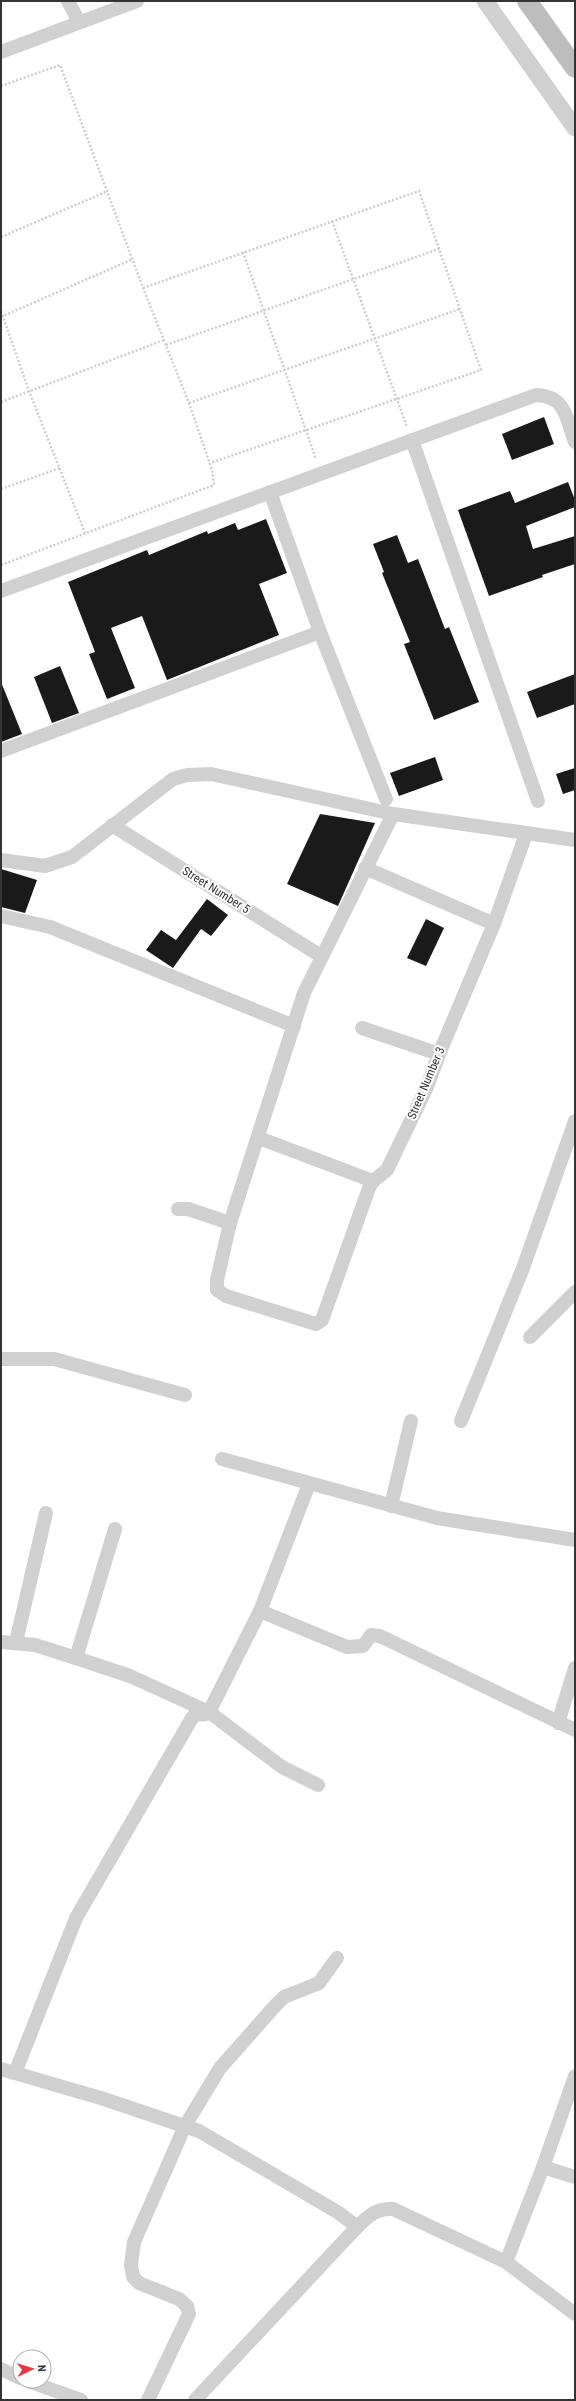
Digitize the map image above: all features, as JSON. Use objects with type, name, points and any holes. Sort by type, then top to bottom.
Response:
[{"type":"main road","points":[[527,1],[575,68]]},
{"type":"street","points":[[68,1],[79,22]]},
{"type":"street","points":[[1,52],[137,1]]},
{"type":"street","points":[[486,1],[575,128]]},
{"type":"street","points":[[1,591],[536,395],[549,396],[561,404],[575,442]]},
{"type":"street","points":[[412,440],[538,801]]},
{"type":"street","points":[[270,492],[320,632],[386,799]]},
{"type":"street","points":[[1,751],[320,632]]},
{"type":"street","points":[[1,860],[45,866],[72,857],[173,779],[187,775],[211,774],[393,814],[575,840]]},
{"type":"street","points":[[178,1209],[188,1209],[230,1222],[259,1138],[304,993],[321,956],[393,814]]},
{"type":"street","name":"Street Number 5","points":[[112,825],[321,956]]},
{"type":"street","name":"Street Number 3","points":[[230,1222],[216,1280],[217,1290],[226,1296],[316,1324],[322,1320],[373,1181],[387,1170],[427,1087],[439,1054],[494,924],[526,834]]},
{"type":"street","points":[[365,868],[494,924]]},
{"type":"street","points":[[1,916],[50,927],[294,1026]]},
{"type":"street","points":[[362,1028],[439,1054]]},
{"type":"street","points":[[461,1421],[523,1268],[575,1121]]},
{"type":"street","points":[[259,1138],[373,1181]]},
{"type":"street","points":[[530,1337],[575,1292]]},
{"type":"street","points":[[1,1359],[54,1359],[185,1395]]},
{"type":"street","points":[[391,1506],[411,1421]]},
{"type":"street","points":[[222,1459],[437,1518],[575,1540]]},
{"type":"street","points":[[15,2073],[76,1918],[192,1718],[195,1715],[206,1714],[209,1712],[260,1611],[309,1484]]},
{"type":"street","points":[[16,1642],[46,1513]]},
{"type":"street","points":[[76,1658],[115,1529]]},
{"type":"street","points":[[260,1611],[348,1647],[363,1646],[371,1635],[380,1636],[575,1730]]},
{"type":"street","points":[[1,1642],[16,1642],[35,1645],[130,1676],[209,1712],[282,1767],[318,1785]]},
{"type":"street","points":[[558,1723],[575,1668]]},
{"type":"street","points":[[148,2400],[189,2314],[188,2306],[179,2299],[139,2283],[133,2277],[131,2265],[134,2242],[185,2126],[220,2068],[284,1997],[319,1983],[337,1958]]},
{"type":"street","points":[[1,2069],[104,2099],[198,2131],[339,2212],[357,2227]]},
{"type":"street","points":[[506,2262],[543,2167],[575,2076]]},
{"type":"street","points":[[543,2167],[575,2177]]},
{"type":"street","points":[[195,2400],[357,2227],[371,2213],[382,2208],[393,2209],[506,2262],[575,2314]]},
{"type":"street","points":[[1,2369],[12,2374]]},
{"type":"street","points":[[50,2389],[81,2400]]},
{"type":"path","points":[[1,86],[60,65],[143,288],[188,403],[210,463],[214,485],[1,565]]},
{"type":"path","points":[[1,236],[108,191]]},
{"type":"path","points":[[143,288],[419,191],[481,370],[210,463]]},
{"type":"path","points":[[332,221],[412,440]]},
{"type":"path","points":[[166,345],[440,249]]},
{"type":"path","points":[[243,252],[321,473]]},
{"type":"path","points":[[2,317],[133,259]]},
{"type":"path","points":[[188,403],[460,309]]},
{"type":"path","points":[[1,312],[29,391],[85,533]]},
{"type":"path","points":[[1,402],[164,340]]},
{"type":"path","points":[[1,489],[60,468]]},
{"type":"building","points":[[544,417],[554,444],[512,460],[502,434]]},
{"type":"building","points":[[568,482],[575,500],[575,507],[526,526],[533,549],[575,536],[575,564],[489,596],[458,510],[510,491],[515,503]]},
{"type":"building","points":[[266,519],[287,573],[259,584],[279,635],[167,680],[142,616],[111,628],[135,688],[107,699],[89,654],[95,652],[68,582],[147,550],[149,555],[207,531],[208,534],[235,523],[238,530]]},
{"type":"building","points":[[397,535],[408,563],[418,559],[445,629],[449,627],[479,702],[434,720],[404,644],[410,642],[382,573],[384,572],[373,544]]},
{"type":"building","points":[[60,666],[79,713],[52,723],[34,677]]},
{"type":"building","points":[[575,674],[575,704],[537,718],[527,692]]},
{"type":"building","points":[[1,682],[22,734],[1,742]]},
{"type":"building","points":[[435,757],[443,780],[399,796],[390,773]]},
{"type":"building","points":[[575,768],[575,790],[563,794],[556,774]]},
{"type":"building","points":[[320,814],[375,823],[338,906],[287,884]]},
{"type":"building","points":[[1,869],[37,880],[25,913],[1,907]]},
{"type":"building","points":[[207,899],[228,915],[211,936],[201,929],[173,968],[146,950],[161,930],[176,940]]},
{"type":"building","points":[[426,919],[444,928],[426,966],[407,958]]}]
